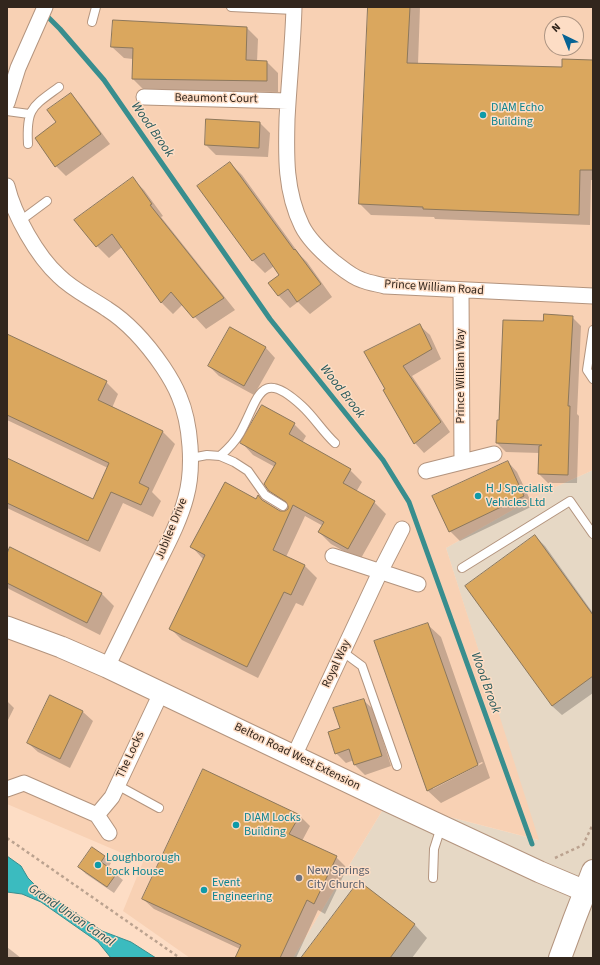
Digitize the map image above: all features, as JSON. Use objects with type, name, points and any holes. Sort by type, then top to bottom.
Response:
[{"type":"main road","points":[[560,958],[589,881]]},
{"type":"street","points":[[7,103],[18,68],[45,7]]},
{"type":"street","name":"Prince William Road","points":[[294,9],[288,101],[286,170],[295,209],[303,227],[314,243],[326,256],[361,280],[385,286],[593,296]]},
{"type":"street","name":"Beaumont Court","points":[[144,97],[288,101]]},
{"type":"street","name":"Jubilee Drive","points":[[7,186],[14,209],[36,247],[59,276],[123,321],[150,348],[170,379],[179,396],[185,413],[191,458],[186,497],[177,522],[107,667]]},
{"type":"street","name":"Prince William Way","points":[[461,290],[462,462]]},
{"type":"street","points":[[426,471],[494,454]]},
{"type":"street","name":"Royal Way","points":[[294,756],[380,572],[402,529]]},
{"type":"street","points":[[333,556],[418,584]]},
{"type":"street","name":"Belton Road West Extension","points":[[7,628],[61,647],[107,667],[540,872],[589,881]]},
{"type":"street","name":"The Locks","points":[[97,815],[112,797],[160,693]]},
{"type":"street","points":[[7,789],[24,783],[97,815],[109,833]]},
{"type":"lane","points":[[92,22],[96,7]]},
{"type":"lane","points":[[230,7],[294,9]]},
{"type":"lane","points":[[28,144],[29,114],[37,103],[59,87]]},
{"type":"lane","points":[[7,111],[29,114]]},
{"type":"lane","points":[[20,221],[47,202]]},
{"type":"lane","points":[[592,330],[587,370],[593,379]]},
{"type":"lane","points":[[220,456],[230,447],[240,434],[258,396],[264,389],[273,387],[284,391],[302,406],[335,443]]},
{"type":"lane","points":[[191,458],[207,455],[220,456],[248,471],[265,495],[282,506]]},
{"type":"lane","points":[[462,568],[570,501],[593,534]]},
{"type":"lane","points":[[343,652],[362,666],[397,766]]},
{"type":"lane","points":[[117,785],[159,808]]},
{"type":"lane","points":[[433,878],[434,849],[441,826]]},
{"type":"path","points":[[555,858],[583,845],[593,824]]},
{"type":"path","points":[[7,838],[180,958]]},
{"type":"shaded area","points":[[7,7],[593,7],[593,470],[542,493],[446,548],[539,840],[388,801],[293,958],[190,958],[123,911],[143,862],[7,804]]},
{"type":"shaded area","points":[[593,470],[593,958],[293,958],[388,801],[538,840],[446,548],[542,493]]},
{"type":"water","name":"Grand Union Canal","points":[[7,856],[21,866],[28,878],[39,889],[102,931],[131,942],[156,958],[111,958],[98,942],[41,902],[22,894],[7,892]]},
{"type":"building","points":[[368,7],[410,7],[407,63],[562,67],[562,59],[593,60],[593,170],[580,170],[579,215],[423,209],[423,207],[359,204]]},
{"type":"building","points":[[113,20],[247,27],[246,60],[267,61],[267,81],[132,79],[133,48],[111,47]]},
{"type":"building","points":[[71,93],[101,134],[55,167],[35,138],[56,122],[47,110]]},
{"type":"building","points":[[206,119],[260,122],[259,148],[205,145]]},
{"type":"building","points":[[230,162],[294,250],[295,249],[321,284],[297,302],[288,289],[278,296],[268,283],[279,275],[264,253],[252,261],[197,186]]},
{"type":"building","points":[[133,177],[152,204],[150,205],[224,298],[193,318],[171,292],[161,303],[112,234],[96,247],[74,220]]},
{"type":"building","points":[[544,314],[573,316],[568,406],[570,406],[568,475],[538,474],[539,446],[542,445],[496,443],[497,420],[499,420],[503,320],[543,321]]},
{"type":"building","points":[[420,324],[432,349],[403,366],[441,422],[414,444],[383,390],[385,389],[364,352]]},
{"type":"building","points":[[230,327],[266,347],[244,386],[208,366]]},
{"type":"building","points":[[7,334],[107,381],[98,400],[163,431],[139,483],[149,488],[141,505],[111,492],[88,541],[7,503],[7,458],[93,499],[109,463],[7,415]]},
{"type":"building","points":[[262,405],[295,423],[289,434],[351,469],[343,483],[375,501],[348,549],[318,532],[324,522],[293,505],[273,550],[305,565],[291,595],[284,592],[247,667],[169,629],[205,555],[190,547],[225,482],[256,499],[258,495],[262,500],[280,511],[285,511],[288,509],[286,502],[269,491],[264,484],[276,463],[240,443]]},
{"type":"building","name":"H J Specialist Vehicles Ltd","points":[[508,461],[524,496],[449,532],[432,496]]},
{"type":"building","points":[[535,535],[593,615],[593,676],[552,706],[465,586]]},
{"type":"building","points":[[10,547],[102,593],[87,623],[7,583],[7,554]]},
{"type":"building","points":[[428,623],[478,765],[427,791],[374,641]]},
{"type":"building","points":[[50,695],[83,711],[60,759],[27,743]]},
{"type":"building","points":[[364,699],[382,756],[354,765],[349,749],[335,754],[328,732],[340,728],[333,708]]},
{"type":"building","points":[[203,769],[300,815],[289,834],[337,856],[314,904],[307,900],[280,958],[235,958],[241,945],[142,899]]},
{"type":"building","name":"Loughborough Lock House","points":[[92,847],[105,856],[101,862],[117,873],[107,887],[78,867]]},
{"type":"building","points":[[359,881],[415,924],[390,958],[301,958]]},
{"type":"waterway","name":"Wood Brook","points":[[45,14],[104,80],[270,319],[383,460],[409,502],[532,844]]},
{"type":"place","name":"DIAM Echo Building","points":[[483,115]]},
{"type":"place","name":"H J Specialist Vehicles Ltd","points":[[478,496]]},
{"type":"place","name":"DIAM Locks Building","points":[[236,825]]},
{"type":"place","name":"Loughborough Lock House","points":[[98,865]]},
{"type":"place","name":"New Springs City Church","points":[[299,878]]},
{"type":"place","name":"Event Engineering","points":[[204,890]]}]
